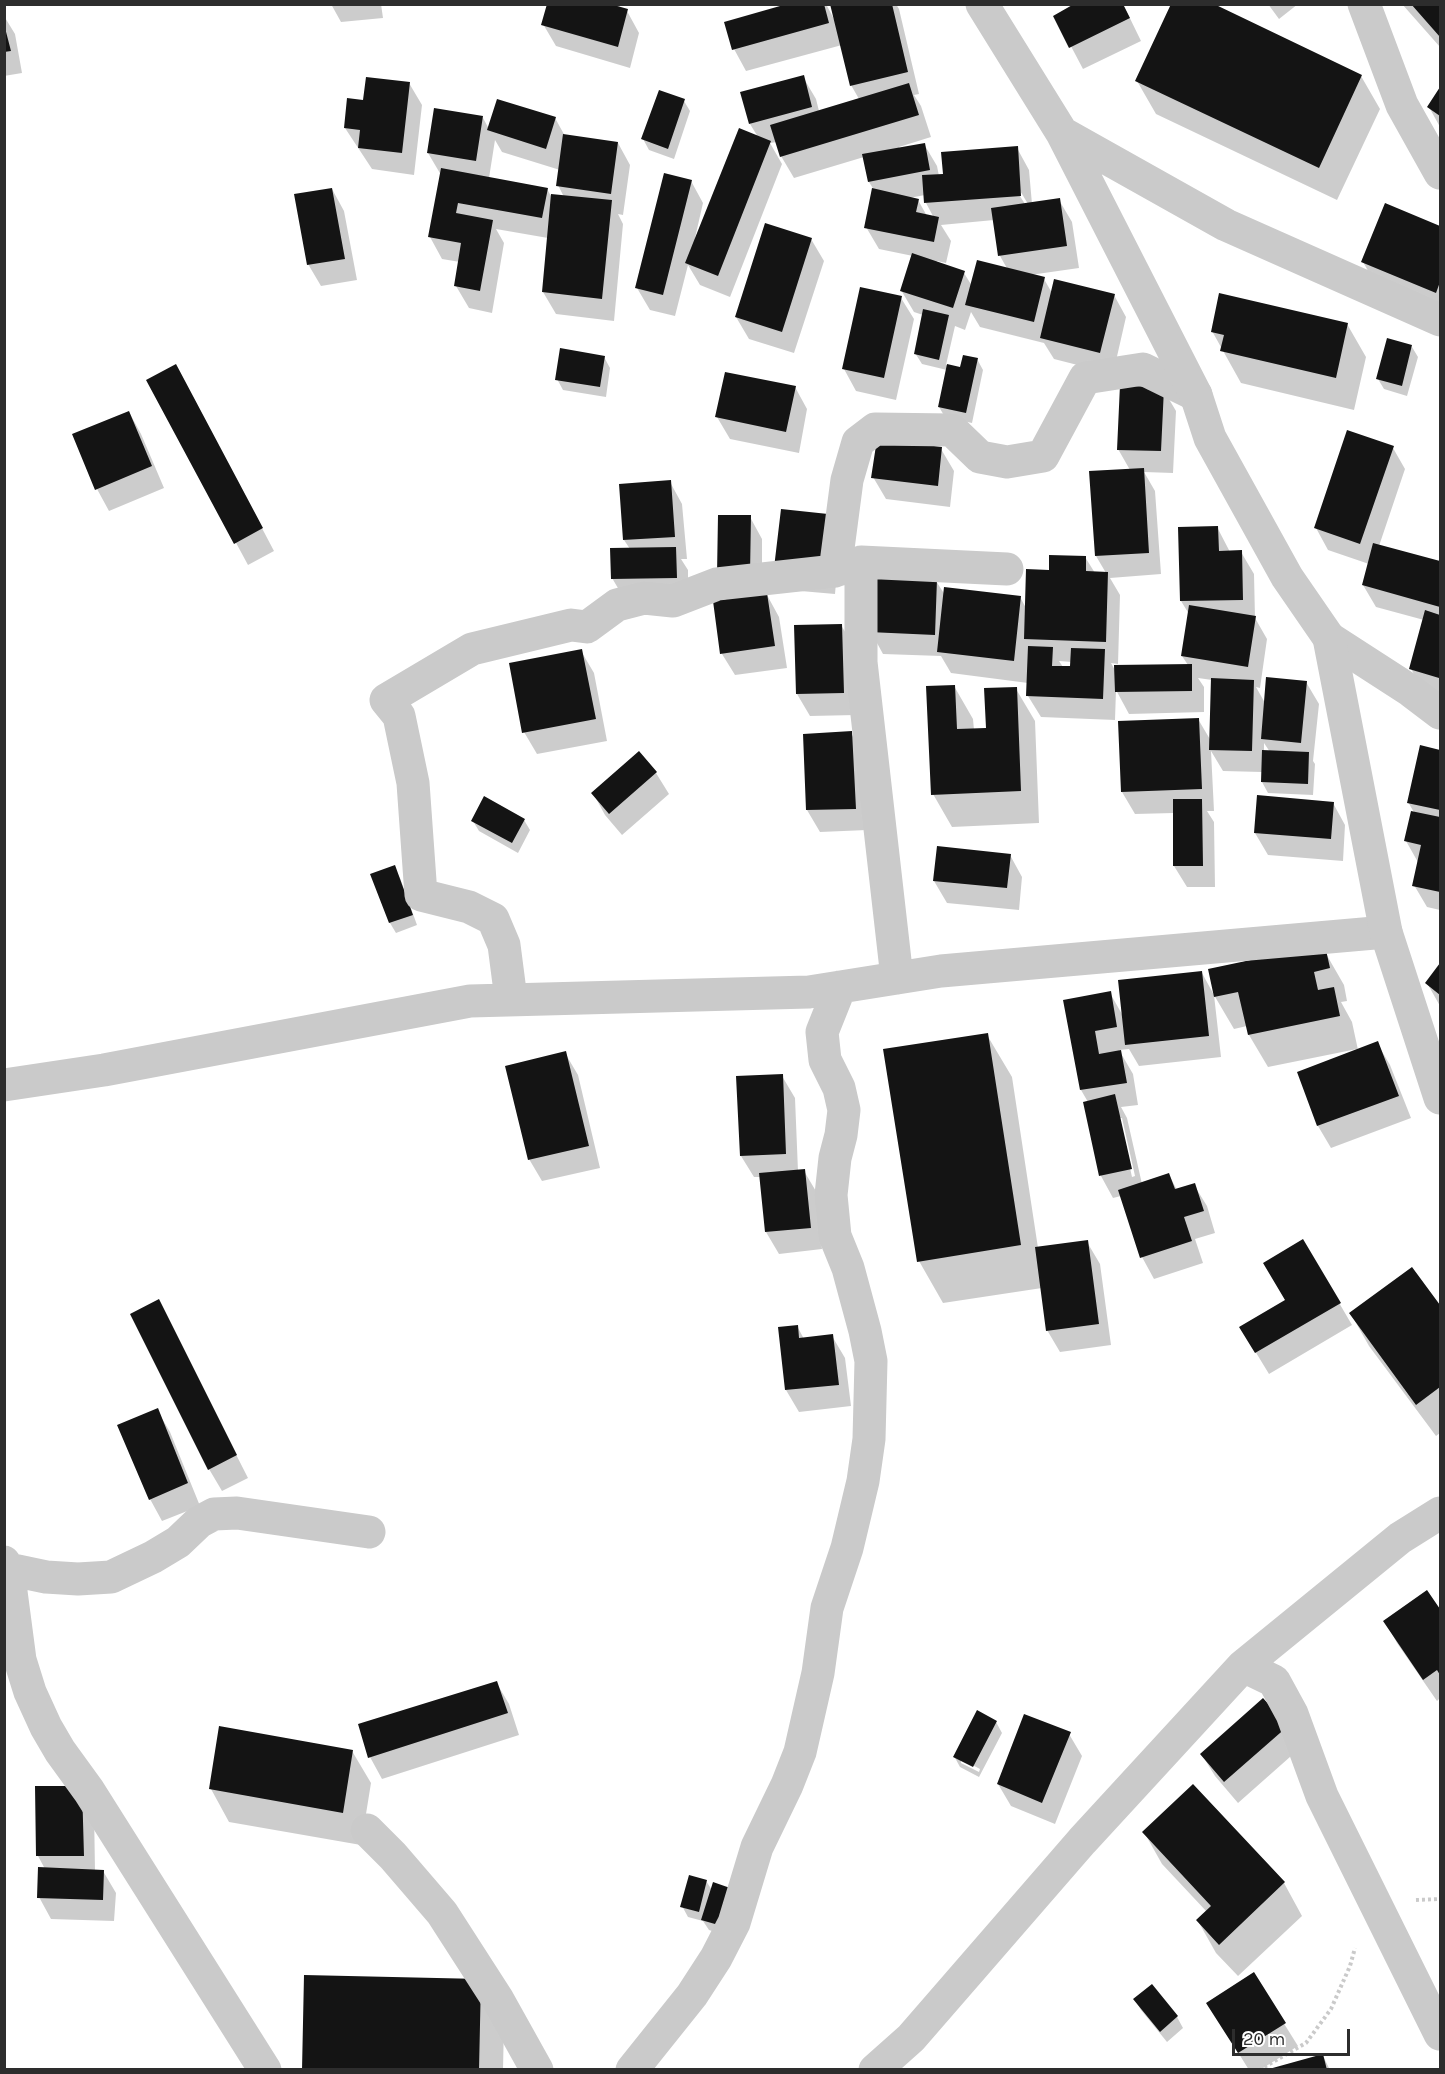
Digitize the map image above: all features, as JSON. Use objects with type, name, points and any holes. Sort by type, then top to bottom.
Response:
[{"type":"street","points":[[981,4],[1062,133],[1196,395],[1210,438],[1287,577],[1329,638],[1411,691],[1440,713]]},
{"type":"street","points":[[1364,4],[1402,105],[1440,174]]},
{"type":"street","points":[[1062,133],[1226,225],[1440,320]]},
{"type":"street","points":[[897,978],[848,566],[847,480],[858,442],[875,429],[952,430],[981,457],[1007,462],[1043,456],[1085,378],[1143,369],[1196,395]]},
{"type":"street","points":[[511,999],[504,945],[493,919],[469,907],[421,895],[413,783],[399,716],[386,700],[472,649],[571,625],[587,627],[617,605],[644,598],[673,601],[717,584],[848,566],[1007,569]]},
{"type":"street","points":[[1329,638],[1386,932],[1440,1098]]},
{"type":"street","points":[[4,1085],[104,1070],[470,1001],[809,992],[941,971],[1386,932]]},
{"type":"street","points":[[632,2070],[692,1995],[716,1958],[734,1923],[757,1847],[800,1752],[818,1673],[827,1608],[847,1548],[863,1482],[869,1439],[871,1361],[848,1268],[835,1236],[831,1195],[844,1110],[839,1088],[825,1060],[822,1032],[840,987]]},
{"type":"street","points":[[265,2070],[89,1791],[46,1727],[30,1692],[20,1660],[6,1565],[46,1577],[78,1579],[111,1577],[178,1542],[199,1522],[214,1514],[237,1513],[369,1532]]},
{"type":"street","points":[[875,2070],[911,2038],[1082,1841],[1243,1666],[1400,1538],[1440,1513]]},
{"type":"street","points":[[1243,1666],[1274,1681],[1292,1714],[1322,1796],[1440,2034]]},
{"type":"street","points":[[368,1830],[442,1913],[498,2000],[537,2070]]},
{"type":"street","points":[[232,2016],[245,2070]]},
{"type":"path","points":[[1259,2070],[1305,2043],[1330,2009],[1350,1966],[1371,1897]]},
{"type":"building","points":[[547,4],[610,4],[628,9],[618,47],[541,25]]},
{"type":"building","points":[[787,4],[824,4],[829,23],[732,50],[724,22]]},
{"type":"building","points":[[830,4],[892,4],[908,72],[850,86]]},
{"type":"building","points":[[1074,4],[1123,4],[1130,18],[1069,48],[1053,16]]},
{"type":"building","points":[[1171,4],[1214,4],[1362,75],[1319,168],[1135,81]]},
{"type":"building","points":[[1411,4],[1440,4],[1440,37]]},
{"type":"building","points":[[4,24],[11,51],[4,52]]},
{"type":"building","points":[[804,75],[812,107],[749,124],[740,92]]},
{"type":"building","points":[[366,77],[410,82],[402,153],[358,148],[360,130],[344,128],[347,98],[363,100]]},
{"type":"building","points":[[909,83],[919,115],[780,157],[770,125]]},
{"type":"building","points":[[1440,87],[1440,116],[1427,107]]},
{"type":"building","points":[[659,90],[685,99],[668,149],[641,139]]},
{"type":"building","points":[[497,99],[556,117],[546,149],[487,130]]},
{"type":"building","points":[[434,108],[483,116],[476,161],[427,153]]},
{"type":"building","points":[[739,128],[771,141],[718,276],[685,263]]},
{"type":"building","points":[[563,134],[618,142],[611,194],[556,186]]},
{"type":"building","points":[[925,143],[930,170],[868,182],[862,154]]},
{"type":"building","points":[[1018,146],[1021,196],[924,203],[922,175],[943,174],[941,152]]},
{"type":"building","points":[[441,168],[548,188],[542,218],[458,203],[456,213],[493,220],[480,291],[454,286],[461,243],[428,237]]},
{"type":"building","points":[[664,173],[692,180],[663,295],[635,288]]},
{"type":"building","points":[[332,188],[345,259],[307,265],[294,194]]},
{"type":"building","points":[[872,188],[919,199],[916,212],[939,217],[934,242],[864,228]]},
{"type":"building","points":[[551,194],[612,200],[602,299],[542,292]]},
{"type":"building","points":[[1060,198],[1067,246],[998,256],[991,208]]},
{"type":"building","points":[[1385,203],[1440,226],[1440,282],[1436,293],[1361,262]]},
{"type":"building","points":[[765,223],[812,238],[782,332],[735,317]]},
{"type":"building","points":[[912,253],[965,271],[953,308],[900,291]]},
{"type":"building","points":[[977,260],[1045,277],[1034,322],[965,305]]},
{"type":"building","points":[[1054,279],[1115,294],[1100,353],[1040,338]]},
{"type":"building","points":[[860,287],[902,296],[884,378],[842,369]]},
{"type":"building","points":[[1219,293],[1348,323],[1336,378],[1220,351],[1224,335],[1211,332]]},
{"type":"building","points":[[923,309],[949,315],[939,360],[914,354]]},
{"type":"building","points":[[1387,338],[1412,345],[1402,386],[1376,379]]},
{"type":"building","points":[[560,348],[605,356],[600,387],[555,380]]},
{"type":"building","points":[[963,355],[978,358],[966,413],[938,407],[947,364],[960,367]]},
{"type":"building","points":[[176,364],[263,528],[234,544],[146,380]]},
{"type":"building","points":[[725,372],[796,386],[786,432],[715,417]]},
{"type":"building","points":[[1120,385],[1164,388],[1161,451],[1117,450]]},
{"type":"building","points":[[129,411],[152,466],[95,490],[72,434]]},
{"type":"building","points":[[1347,430],[1394,446],[1360,544],[1314,528]]},
{"type":"building","points":[[877,439],[942,447],[938,486],[871,478]]},
{"type":"building","points":[[1144,468],[1149,553],[1095,556],[1089,471]]},
{"type":"building","points":[[671,480],[675,537],[623,540],[619,484]]},
{"type":"building","points":[[781,509],[828,514],[823,573],[774,568]]},
{"type":"building","points":[[718,515],[751,515],[750,575],[717,575]]},
{"type":"building","points":[[1218,526],[1219,551],[1242,550],[1243,600],[1180,601],[1178,527]]},
{"type":"building","points":[[1373,543],[1440,561],[1440,607],[1362,585]]},
{"type":"building","points":[[676,547],[677,578],[611,579],[610,548]]},
{"type":"building","points":[[1049,555],[1086,556],[1086,571],[1108,572],[1106,642],[1024,639],[1026,569],[1049,570]]},
{"type":"building","points":[[871,576],[937,579],[935,635],[869,632]]},
{"type":"building","points":[[944,587],[1021,596],[1014,661],[937,652]]},
{"type":"building","points":[[767,593],[775,646],[720,654],[713,601]]},
{"type":"building","points":[[1189,605],[1256,616],[1248,667],[1181,656]]},
{"type":"building","points":[[1425,610],[1440,615],[1439,678],[1409,669]]},
{"type":"building","points":[[842,624],[844,693],[796,694],[794,625]]},
{"type":"building","points":[[1028,646],[1053,647],[1052,666],[1070,666],[1071,648],[1105,649],[1103,699],[1026,696]]},
{"type":"building","points":[[582,649],[596,719],[522,733],[509,663]]},
{"type":"building","points":[[1192,664],[1192,691],[1115,692],[1114,665]]},
{"type":"building","points":[[1266,677],[1307,681],[1301,743],[1261,739]]},
{"type":"building","points":[[1211,678],[1254,680],[1252,751],[1209,750]]},
{"type":"building","points":[[955,685],[957,729],[986,728],[984,688],[1017,687],[1021,791],[931,795],[926,686]]},
{"type":"building","points":[[1199,718],[1202,789],[1121,792],[1118,721]]},
{"type":"building","points":[[852,731],[856,809],[806,810],[803,734]]},
{"type":"building","points":[[1420,745],[1440,750],[1440,810],[1407,803]]},
{"type":"building","points":[[1262,750],[1309,752],[1308,784],[1261,782]]},
{"type":"building","points":[[639,751],[657,772],[609,814],[591,793]]},
{"type":"building","points":[[1257,795],[1334,802],[1331,839],[1254,833]]},
{"type":"building","points":[[484,796],[525,819],[512,843],[471,821]]},
{"type":"building","points":[[1173,799],[1202,799],[1203,866],[1173,866]]},
{"type":"building","points":[[1411,811],[1440,817],[1440,892],[1412,886],[1421,845],[1404,841]]},
{"type":"building","points":[[937,846],[1011,854],[1007,888],[933,881]]},
{"type":"building","points":[[395,865],[413,915],[389,923],[370,874]]},
{"type":"building","points":[[1303,949],[1326,950],[1330,968],[1314,972],[1318,990],[1334,987],[1340,1016],[1248,1035],[1238,992],[1214,997],[1208,969]]},
{"type":"building","points":[[1440,963],[1440,995],[1425,983]]},
{"type":"building","points":[[1202,971],[1209,1036],[1125,1045],[1118,980]]},
{"type":"building","points":[[1111,991],[1117,1027],[1095,1031],[1099,1054],[1121,1050],[1127,1083],[1080,1090],[1063,1000]]},
{"type":"building","points":[[988,1033],[1021,1245],[917,1262],[883,1049]]},
{"type":"building","points":[[1378,1041],[1399,1096],[1317,1126],[1297,1072]]},
{"type":"building","points":[[566,1051],[589,1146],[528,1160],[505,1066]]},
{"type":"building","points":[[783,1074],[786,1154],[740,1156],[736,1076]]},
{"type":"building","points":[[1115,1094],[1132,1169],[1099,1176],[1083,1102]]},
{"type":"building","points":[[805,1169],[811,1228],[765,1232],[759,1173]]},
{"type":"building","points":[[1169,1173],[1175,1189],[1195,1183],[1204,1211],[1184,1217],[1192,1241],[1140,1258],[1118,1190]]},
{"type":"building","points":[[1303,1239],[1341,1303],[1255,1353],[1239,1327],[1285,1300],[1263,1263]]},
{"type":"building","points":[[1088,1240],[1099,1324],[1046,1331],[1035,1247]]},
{"type":"building","points":[[1412,1267],[1440,1305],[1440,1387],[1416,1405],[1349,1313]]},
{"type":"building","points":[[159,1299],[237,1455],[208,1470],[130,1314]]},
{"type":"building","points":[[798,1325],[799,1338],[833,1334],[839,1385],[785,1390],[778,1327]]},
{"type":"building","points":[[158,1408],[188,1483],[149,1500],[117,1425]]},
{"type":"building","points":[[1427,1590],[1440,1609],[1440,1675],[1437,1670],[1423,1680],[1383,1621]]},
{"type":"building","points":[[497,1681],[508,1713],[368,1758],[358,1724]]},
{"type":"building","points":[[1263,1698],[1288,1726],[1224,1782],[1200,1754]]},
{"type":"building","points":[[977,1710],[997,1721],[973,1767],[953,1757]]},
{"type":"building","points":[[1024,1714],[1071,1732],[1042,1803],[997,1784]]},
{"type":"building","points":[[219,1726],[353,1750],[343,1813],[209,1789]]},
{"type":"building","points":[[1193,1784],[1285,1882],[1219,1945],[1196,1920],[1211,1906],[1142,1832]]},
{"type":"building","points":[[35,1786],[82,1786],[84,1856],[36,1856]]},
{"type":"building","points":[[38,1867],[104,1870],[103,1900],[37,1898]]},
{"type":"building","points":[[689,1875],[707,1880],[699,1912],[680,1907]]},
{"type":"building","points":[[713,1882],[733,1889],[722,1926],[701,1920]]},
{"type":"building","points":[[1254,1972],[1286,2023],[1238,2053],[1206,2003]]},
{"type":"building","points":[[304,1975],[481,1979],[479,2070],[302,2070]]},
{"type":"building","points":[[1152,1984],[1178,2016],[1160,2032],[1133,1999]]},
{"type":"building","points":[[1323,2054],[1327,2070],[1269,2070],[1269,2069]]}]
